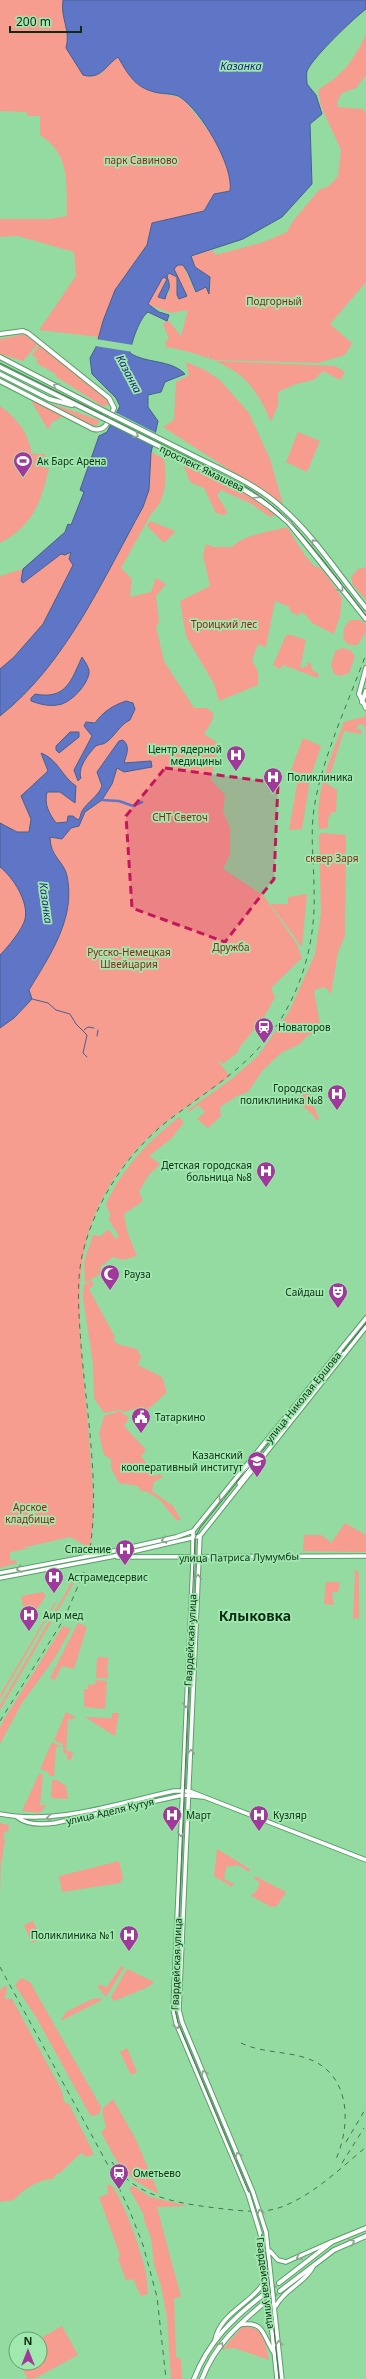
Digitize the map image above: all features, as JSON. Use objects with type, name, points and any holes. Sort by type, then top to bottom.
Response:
[{"type":"main road","points":[[0,336],[22,331],[28,333],[109,398],[114,408],[106,426],[99,430],[43,404],[0,381]]},
{"type":"main road","name":"проспект Ямашева","points":[[0,357],[246,482],[280,506],[314,542],[366,608]]},
{"type":"main road","name":"проспект Ямашева","points":[[0,367],[242,487],[279,514],[289,524],[366,619]]},
{"type":"main road","points":[[0,374],[49,399],[82,408]]},
{"type":"main road","points":[[43,404],[45,399],[49,399]]},
{"type":"main road","points":[[366,668],[359,688],[360,697],[366,708]]},
{"type":"main road","points":[[363,704],[362,697],[366,691]]},
{"type":"main road","name":"улица Николая Ершова","points":[[314,1383],[366,1318]]},
{"type":"main road","name":"улица Николая Ершова","points":[[0,1578],[193,1539],[200,1536],[297,1409],[311,1395],[366,1327]]},
{"type":"main road","points":[[327,1374],[349,1339]]},
{"type":"main road","points":[[230,1497],[276,1431],[296,1409],[314,1383],[349,1347]]},
{"type":"main road","name":"улица Николая Ершова","points":[[193,1531],[276,1431]]},
{"type":"main road","points":[[240,1474],[274,1441]]},
{"type":"main road","points":[[0,1572],[105,1553],[176,1537],[193,1531],[200,1536]]},
{"type":"main road","name":"Гвардейская улица","points":[[193,1531],[194,1558],[174,2017],[248,2194],[260,2233],[277,2379]]},
{"type":"main road","name":"Гвардейская улица","points":[[200,1536],[180,2016],[253,2192],[266,2232],[276,2308],[282,2379]]},
{"type":"main road","name":"улица Патриса Лумумбы","points":[[112,1556],[199,1558],[366,1556]]},
{"type":"main road","name":"улица Аделя Кутуя","points":[[0,1814],[16,1817],[53,1818],[183,1790],[205,1797],[366,1860]]},
{"type":"main road","name":"улица Аделя Кутуя","points":[[16,1817],[22,1821],[39,1824],[68,1821],[183,1795],[205,1797]]},
{"type":"main road","points":[[107,1806],[108,1811]]},
{"type":"main road","points":[[64,1815],[64,1820],[68,1821]]},
{"type":"main road","points":[[177,1926],[183,1926]]},
{"type":"main road","points":[[213,2112],[219,2109]]},
{"type":"main road","points":[[269,2250],[278,2260],[286,2262],[366,2228]]},
{"type":"main road","points":[[280,2291],[334,2250],[366,2236]]},
{"type":"main road","points":[[279,2283],[332,2242]]},
{"type":"main road","points":[[276,2308],[280,2298],[310,2274],[315,2265]]},
{"type":"main road","points":[[215,2340],[222,2323],[258,2290],[266,2277]]},
{"type":"main road","points":[[194,2379],[203,2358],[215,2340],[238,2314],[263,2295]]},
{"type":"main road","points":[[202,2379],[210,2359],[226,2336],[264,2303]]},
{"type":"main road","points":[[238,2325],[250,2324],[258,2326],[262,2329],[274,2354]]},
{"type":"highlighted area","points":[[165,768],[278,783],[274,879],[225,942],[132,908],[126,816]]},
{"type":"green space","name":"парк Савиново","points":[[0,0],[63,0],[62,6],[67,36],[66,48],[101,74],[118,56],[129,72],[145,87],[156,92],[175,96],[185,101],[209,132],[223,155],[228,167],[230,191],[214,194],[204,211],[99,337],[39,330],[76,276],[74,252],[18,236],[0,237],[0,219],[49,219],[67,216],[65,171],[57,151],[40,135],[40,116],[27,116],[27,112],[0,111]]},
{"type":"green space","name":"Подгорный","points":[[366,35],[366,75],[356,88],[342,93],[337,102],[338,107],[363,109],[366,113],[366,282],[330,324],[352,343],[345,355],[318,363],[216,360],[209,358],[209,354],[208,358],[166,347],[165,342],[169,339],[163,324],[168,320],[181,336],[188,310],[171,313],[147,304],[163,277],[167,279],[162,288],[166,296],[169,293],[170,285],[167,276],[169,273],[177,277],[187,296],[174,269],[178,265],[183,265],[195,292],[207,287],[209,292],[210,277],[195,267],[191,256],[213,250],[215,255],[261,243],[287,232],[293,221],[319,190],[329,186],[338,176],[341,150],[321,106],[318,90],[342,72],[352,60]]},
{"type":"green space","points":[[24,334],[38,344],[23,361],[0,354],[0,339]]},
{"type":"green space","points":[[39,345],[110,403],[104,407],[55,376],[56,374],[36,363],[38,359],[32,355]]},
{"type":"green space","points":[[213,360],[335,366],[345,372],[340,380],[323,371],[314,380],[296,384],[278,392],[278,405],[271,422],[259,397],[251,386],[233,370]]},
{"type":"green space","points":[[186,362],[205,370],[220,380],[249,413],[270,459],[283,504],[163,427],[174,420],[176,382],[189,375]]},
{"type":"green space","points":[[33,400],[64,416],[52,422],[48,430],[32,402]]},
{"type":"green space","points":[[50,403],[99,420],[97,426],[86,423]]},
{"type":"green space","name":"Ак Барс Арена","points":[[0,406],[12,415],[25,432],[32,454],[45,454],[44,468],[49,468],[43,492],[34,512],[20,529],[0,543]]},
{"type":"green space","name":"Русско-Немецкая Швейцария","points":[[109,429],[164,459],[165,488],[163,495],[121,568],[132,579],[130,597],[151,592],[156,578],[166,584],[156,596],[159,622],[156,627],[164,661],[194,708],[207,708],[214,714],[211,723],[204,734],[219,744],[211,780],[225,795],[223,811],[230,828],[230,854],[223,869],[263,895],[297,944],[302,958],[271,988],[275,997],[263,1019],[239,1048],[238,1052],[223,1064],[216,1059],[230,1076],[182,1110],[147,1138],[116,1175],[101,1201],[90,1227],[80,1280],[81,1338],[93,1491],[93,1523],[90,1548],[70,1537],[22,1548],[31,1548],[10,1552],[10,1561],[16,1560],[17,1563],[0,1568],[0,576],[23,569],[65,532],[68,524],[71,525],[84,492],[80,490],[99,436],[104,435]]},
{"type":"green space","points":[[298,432],[320,441],[307,472],[286,462]]},
{"type":"green space","points":[[183,464],[243,491],[276,515],[270,517],[250,503],[221,490],[217,495],[228,513],[223,515],[216,513],[204,488],[190,482]]},
{"type":"green space","points":[[150,521],[175,532],[164,543],[147,526]]},
{"type":"green space","name":"Троицкий лес","points":[[287,527],[304,554],[314,566],[319,567],[328,577],[342,598],[340,616],[334,634],[312,623],[305,614],[300,612],[298,616],[289,610],[290,607],[275,601],[266,647],[258,644],[252,660],[258,672],[258,685],[219,701],[214,684],[186,636],[180,601],[210,586],[203,555],[206,544],[213,547],[232,547],[251,536]]},
{"type":"green space","points":[[366,567],[366,600],[353,585],[351,577],[358,569]]},
{"type":"green space","points":[[350,620],[361,620],[366,625],[366,631],[358,645],[349,645],[343,639],[344,628]]},
{"type":"green space","points":[[286,635],[291,635],[306,640],[300,668],[308,666],[307,662],[311,663],[312,670],[319,674],[318,678],[283,665],[280,669],[273,665]]},
{"type":"green space","points":[[343,648],[350,650],[355,656],[349,673],[341,676],[334,674],[331,665],[335,651]]},
{"type":"green space","points":[[366,716],[366,728],[362,724],[358,725],[356,729],[362,730],[361,734],[344,731],[327,784],[337,790],[336,812],[332,812],[328,819],[328,828],[319,829],[319,802],[325,774],[344,722]]},
{"type":"green space","points":[[303,738],[321,746],[310,779],[302,829],[289,830],[299,773],[291,770]]},
{"type":"green space","name":"сквер Заря","points":[[321,833],[346,835],[345,936],[338,952],[331,994],[325,987],[314,990],[321,1031],[307,1036],[300,1044],[281,1053],[263,1070],[248,1092],[237,1096],[220,1107],[221,1116],[208,1128],[197,1119],[205,1112],[198,1105],[189,1112],[188,1110],[233,1078],[258,1056],[289,1012],[315,954],[321,913],[319,835]]},
{"type":"green space","points":[[307,894],[302,947],[270,904],[288,904],[288,897]]},
{"type":"green space","points":[[308,1091],[319,1119],[316,1120],[313,1115],[297,1101],[300,1096]]},
{"type":"green space","points":[[179,1117],[184,1122],[172,1138],[149,1156],[160,1164],[148,1176],[139,1192],[143,1201],[124,1214],[127,1231],[137,1256],[123,1260],[113,1257],[101,1266],[100,1274],[85,1283],[84,1262],[93,1235],[101,1236],[108,1229],[116,1239],[119,1236],[109,1220],[110,1214],[106,1204],[113,1190],[120,1178],[137,1156]]},
{"type":"green space","points":[[91,1280],[94,1285],[89,1289],[115,1337],[113,1339],[117,1344],[137,1349],[141,1357],[138,1365],[162,1377],[166,1393],[141,1416],[133,1409],[125,1412],[120,1410],[104,1413],[94,1398],[93,1364],[83,1298],[84,1285]]},
{"type":"green space","points":[[120,1411],[129,1418],[124,1426],[146,1450],[141,1456],[155,1476],[160,1474],[163,1477],[154,1482],[152,1491],[173,1506],[181,1520],[176,1520],[160,1500],[146,1491],[142,1492],[138,1486],[119,1483],[111,1468],[111,1459],[104,1455],[99,1434],[104,1416]]},
{"type":"green space","points":[[345,1523],[366,1535],[366,1552],[303,1551],[304,1535],[322,1535],[331,1543]]},
{"type":"green space","points":[[355,1570],[359,1572],[359,1618],[353,1619]]},
{"type":"green space","points":[[73,1580],[75,1581],[0,1710],[0,1705]]},
{"type":"green space","points":[[326,1582],[340,1582],[338,1592],[332,1592],[334,1605],[324,1604]]},
{"type":"green space","points":[[43,1592],[46,1596],[32,1616],[25,1615],[21,1596]]},
{"type":"green space","points":[[55,1602],[56,1603],[0,1699],[0,1695]]},
{"type":"green space","points":[[78,1623],[87,1627],[74,1669],[62,1666],[55,1680],[50,1678]]},
{"type":"green space","points":[[63,1626],[71,1629],[54,1659],[22,1703],[0,1744],[0,1728],[3,1721]]},
{"type":"green space","points":[[99,1657],[109,1658],[107,1666],[108,1678],[96,1678],[97,1659]]},
{"type":"green space","points":[[96,1680],[107,1681],[105,1709],[84,1707],[84,1689],[88,1689],[88,1685],[95,1684]]},
{"type":"green space","points":[[66,1712],[75,1717],[74,1719],[68,1719],[66,1751],[73,1752],[71,1760],[67,1759],[67,1754],[63,1753],[63,1744],[54,1740]]},
{"type":"green space","points":[[112,1713],[119,1713],[115,1736],[85,1717],[112,1718]]},
{"type":"green space","points":[[52,1742],[61,1746],[56,1747],[54,1776],[50,1776],[48,1772],[40,1769]]},
{"type":"green space","points":[[39,1774],[43,1774],[40,1806],[47,1804],[40,1813],[22,1811]]},
{"type":"green space","points":[[52,1780],[57,1780],[66,1786],[68,1799],[51,1798]]},
{"type":"green space","points":[[0,1823],[9,1825],[8,1832],[5,1831],[3,1838],[5,1840],[1,1864],[0,1896]]},
{"type":"green space","points":[[217,1849],[250,1869],[249,1872],[238,1865],[226,1867],[224,1879],[234,1884],[232,1887],[214,1876]]},
{"type":"green space","points":[[119,1861],[123,1878],[120,1883],[62,1892],[59,1876]]},
{"type":"green space","points":[[255,1876],[286,1892],[277,1906],[271,1907],[250,1895],[255,1893],[260,1883],[254,1878]]},
{"type":"green space","points":[[33,1921],[41,1939],[32,1943],[24,1925]]},
{"type":"green space","points":[[121,1966],[124,1968],[106,1997],[98,1987],[100,1984],[106,1988]]},
{"type":"green space","points":[[127,1969],[154,1982],[148,1987],[114,2001],[111,1997]]},
{"type":"green space","points":[[21,1978],[30,1982],[101,2107],[100,2113],[94,2116],[90,2115],[36,2017],[15,1985]]},
{"type":"green space","points":[[4,1986],[7,1987],[5,1999],[12,1999],[62,2091],[64,2102],[69,2104],[94,2154],[87,2157],[81,2153],[60,2173],[56,2174],[53,2179],[48,2179],[32,2185],[14,2200],[0,2202],[0,1990]]},
{"type":"green space","points":[[100,1998],[102,2000],[61,2021],[66,2012],[92,1999]]},
{"type":"green space","points":[[127,2048],[137,2072],[131,2075],[120,2052]]},
{"type":"green space","points":[[113,2099],[136,2140],[159,2194],[129,2176],[118,2162],[101,2132],[106,2128],[103,2108]]},
{"type":"green space","points":[[110,2184],[120,2199],[140,2250],[147,2278],[148,2294],[141,2296],[133,2279],[126,2280],[118,2259],[120,2255],[99,2197],[108,2194],[107,2186]]},
{"type":"green space","points":[[133,2186],[150,2197],[188,2206],[157,2207],[181,2297],[174,2298],[176,2357],[181,2359],[182,2379],[171,2379],[167,2317],[161,2286],[154,2264],[151,2238],[144,2220],[144,2215],[129,2188]]},
{"type":"green space","points":[[62,2326],[78,2355],[34,2379],[28,2379],[24,2371],[48,2371],[48,2334]]},
{"type":"green space","points":[[242,2327],[249,2327],[259,2332],[264,2341],[269,2360],[234,2348],[223,2349]]},
{"type":"water","name":"Казанка","points":[[63,0],[366,0],[366,9],[343,29],[317,57],[307,71],[307,84],[316,95],[322,114],[310,124],[312,184],[282,217],[243,239],[191,256],[195,267],[210,277],[209,294],[206,287],[196,292],[183,265],[178,265],[174,269],[187,296],[179,299],[177,295],[177,277],[169,273],[167,276],[169,289],[165,299],[158,297],[167,279],[163,277],[148,304],[159,312],[169,315],[167,321],[148,312],[142,319],[136,331],[130,353],[144,359],[172,366],[185,374],[165,382],[161,392],[148,395],[148,407],[158,421],[151,453],[149,490],[143,507],[98,591],[64,646],[45,672],[0,716],[0,669],[14,657],[43,624],[73,565],[69,559],[71,552],[65,555],[61,554],[23,583],[21,581],[23,569],[65,532],[68,524],[71,525],[84,492],[80,490],[99,436],[107,432],[120,406],[116,398],[92,374],[90,358],[96,347],[103,321],[115,290],[147,245],[152,223],[204,211],[214,194],[230,191],[230,180],[227,168],[214,140],[197,114],[180,97],[151,91],[139,85],[130,76],[118,57],[99,74],[94,76],[83,75],[66,48],[67,36],[62,6]]},
{"type":"water","points":[[82,657],[88,667],[89,674],[82,688],[75,696],[62,704],[54,705],[31,701],[31,698],[35,694],[54,694],[66,687]]},
{"type":"water","points":[[126,701],[133,703],[135,709],[130,720],[126,722],[104,744],[98,745],[93,749],[82,765],[80,774],[81,778],[78,781],[74,770],[92,736],[84,726],[86,722],[95,723],[109,709]]},
{"type":"water","points":[[70,732],[79,732],[79,737],[59,753],[56,750],[56,746]]},
{"type":"water","name":"Казанка","points":[[123,740],[127,745],[127,754],[124,763],[151,761],[152,767],[124,772],[117,768],[112,784],[102,800],[85,812],[79,826],[71,828],[62,839],[50,837],[52,849],[63,866],[67,876],[69,892],[68,907],[53,950],[29,990],[32,999],[14,1018],[0,1028],[0,955],[18,933],[24,923],[26,912],[25,905],[15,883],[0,867],[0,823],[17,832],[29,832],[31,819],[21,796],[48,771],[41,753],[52,759],[67,778],[76,786],[75,803],[60,792],[47,792],[46,801],[51,816],[56,823],[67,822],[68,816],[73,816],[78,820],[84,808],[98,793],[102,786],[97,772],[119,741]]},
{"type":"pier","points":[[96,339],[133,345],[133,352],[95,346]]},
{"type":"pier","points":[[115,412],[158,434],[155,447],[109,424]]},
{"type":"waterway","points":[[102,800],[119,801],[133,806],[142,802]]},
{"type":"waterway","points":[[32,999],[48,1003],[56,1010],[70,1014],[76,1024],[87,1035],[83,1053],[87,1057]]},
{"type":"waterway","points":[[84,1030],[88,1027],[94,1028]]},
{"type":"waterway","points":[[97,1036],[98,1030]]},
{"type":"tunnel","points":[[263,2295],[279,2283]]},
{"type":"tunnel","points":[[264,2303],[280,2291]]},
{"type":"tram line","points":[[0,363],[243,485],[262,498],[279,512],[310,544],[366,616]]},
{"type":"tram line","points":[[279,2379],[267,2261],[261,2233],[249,2193],[178,2023],[175,2010],[195,1538],[200,1528],[366,1323]]},
{"type":"railway","points":[[90,1548],[93,1524],[93,1474],[78,1300],[80,1267],[87,1237],[103,1200],[124,1166],[136,1151],[165,1123],[225,1078],[253,1054],[277,1025],[294,994],[306,960],[313,925],[314,889],[312,829],[318,790],[336,731],[366,654]]},
{"type":"railway","points":[[0,1721],[64,1619],[84,1572]]},
{"type":"railway","points":[[0,1967],[109,2167],[129,2209],[143,2245],[157,2297],[166,2379]]},
{"type":"railway","points":[[241,2043],[257,2049],[306,2058],[321,2065],[332,2075],[344,2100],[345,2115],[341,2145],[336,2159]]},
{"type":"railway","points":[[346,2142],[366,2108]]},
{"type":"railway","points":[[342,2163],[364,2128]]},
{"type":"railway","points":[[112,2162],[122,2174],[134,2184],[147,2192],[162,2198],[193,2205],[262,2211],[277,2209],[306,2195],[317,2188],[366,2147]]},
{"type":"place","name":"Ак Барс Арена","points":[[23,478]]},
{"type":"place","name":"Центр ядерной медицины","points":[[236,772]]},
{"type":"place","name":"Поликлиника","points":[[273,794]]},
{"type":"place","name":"Новаторов","points":[[264,1044]]},
{"type":"place","name":"Городская поликлиника №8","points":[[337,1111]]},
{"type":"place","name":"Детская городская больница №8","points":[[266,1188]]},
{"type":"place","name":"Рауза","points":[[110,1291]]},
{"type":"place","name":"Сайдаш","points":[[338,1309]]},
{"type":"place","name":"Татаркино","points":[[141,1434]]},
{"type":"place","name":"Казанский кооперативный институт","points":[[257,1478]]},
{"type":"place","name":"Спасение","points":[[125,1566]]},
{"type":"place","name":"Астрамедсервис","points":[[54,1594]]},
{"type":"place","name":"Аир мед","points":[[29,1632]]},
{"type":"place","name":"Март","points":[[172,1832]]},
{"type":"place","name":"Кузляр","points":[[259,1832]]},
{"type":"place","name":"Поликлиника №1","points":[[129,1952]]},
{"type":"place","name":"Ометьево","points":[[119,2190]]},
{"type":"district","name":"Клыковка","points":[[255,1616]]},
{"type":"park label","name":"СНТ Светоч","points":[[180,817]]},
{"type":"park label","name":"Дружба","points":[[231,947]]},
{"type":"park label","name":"Арское кладбище","points":[[30,1512]]}]
